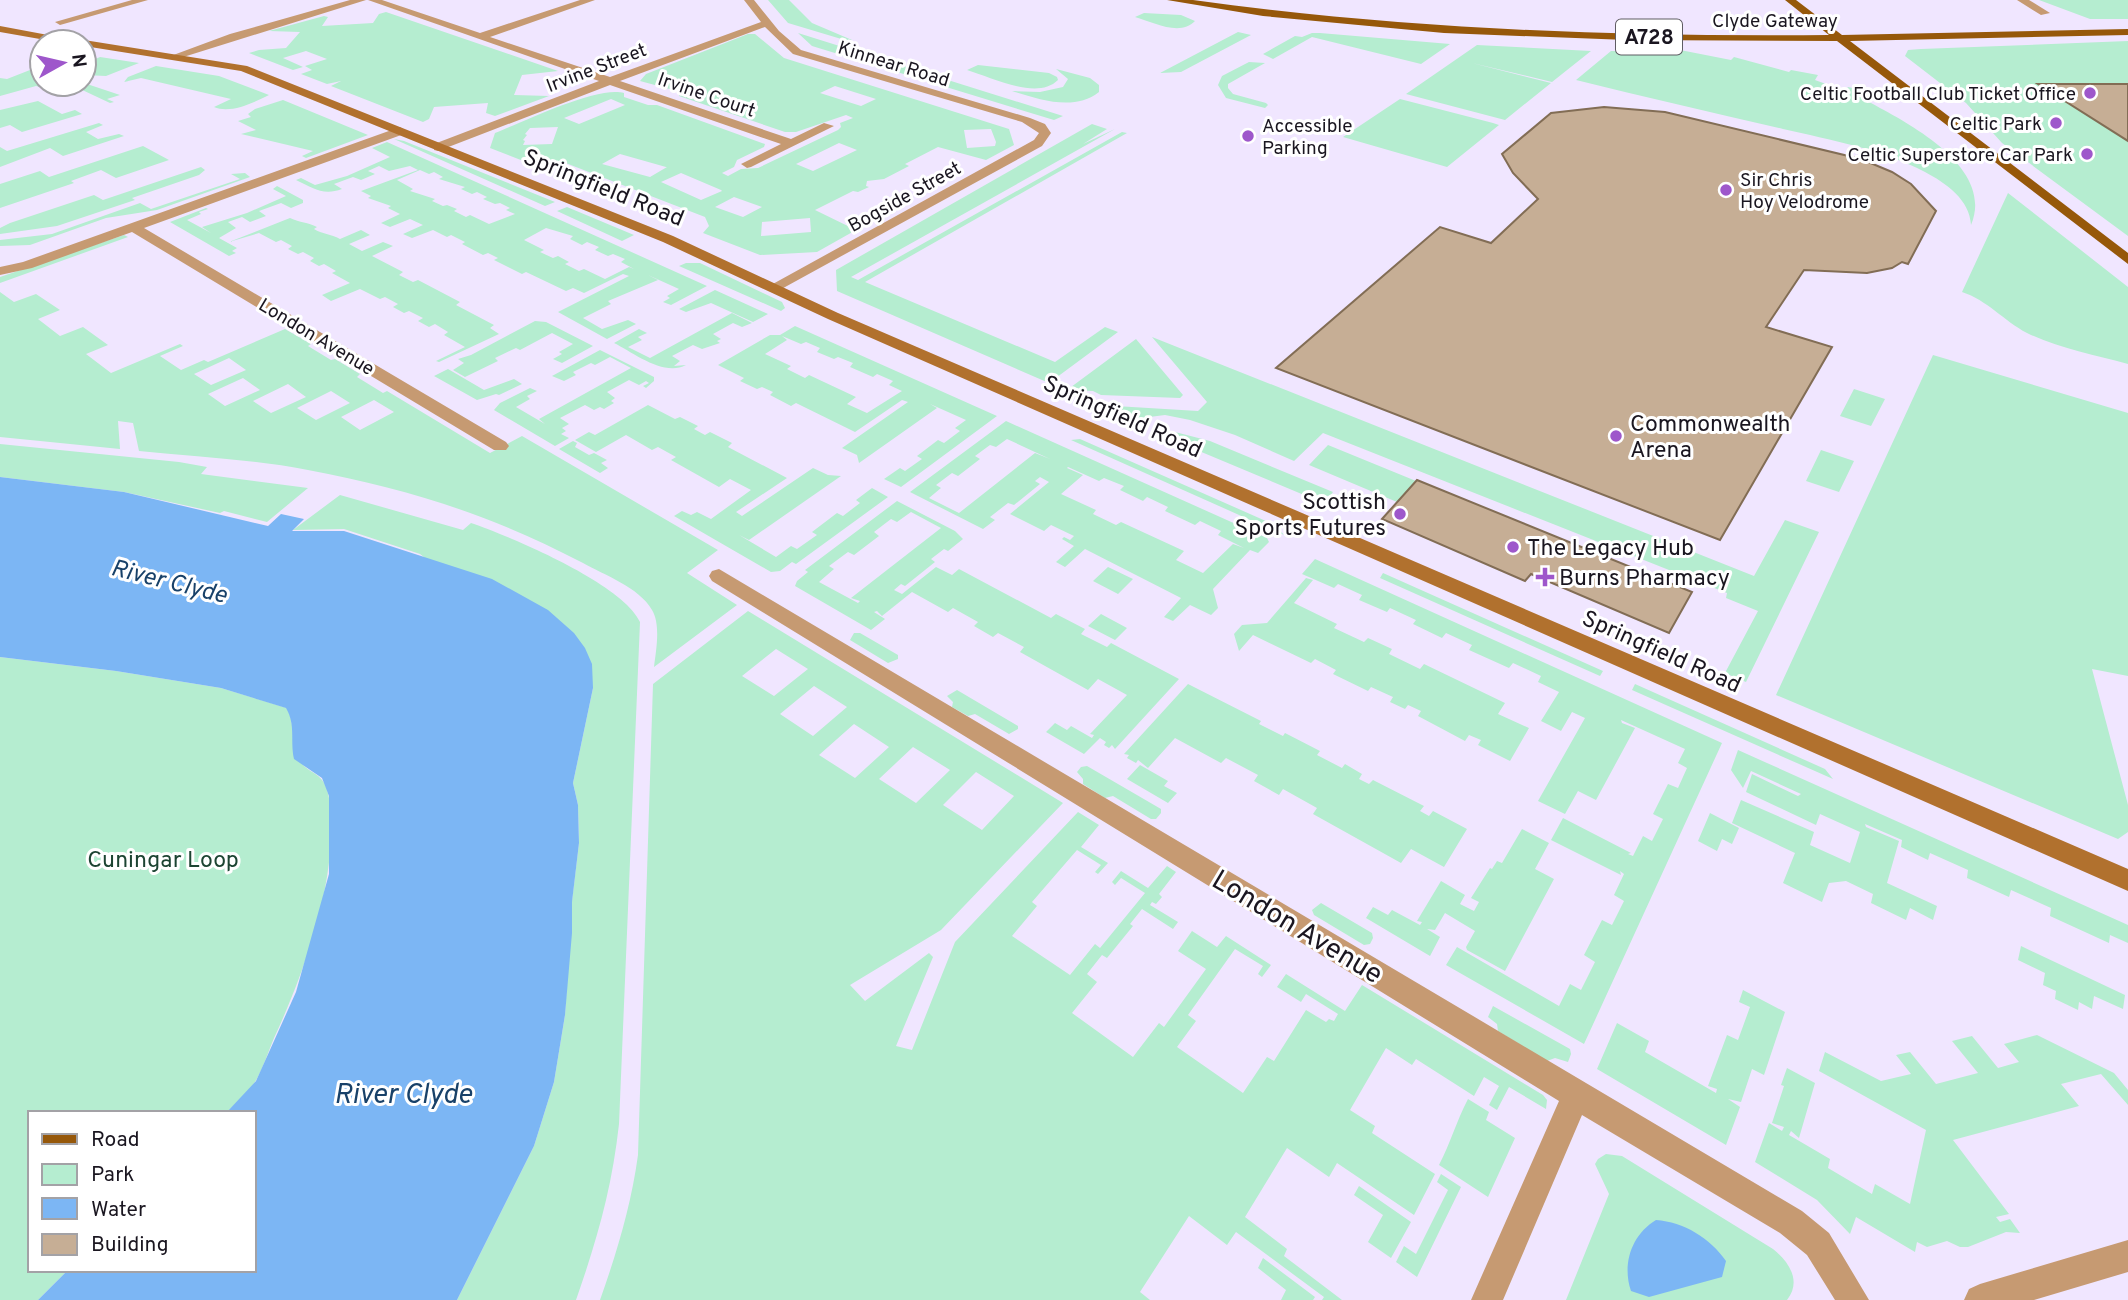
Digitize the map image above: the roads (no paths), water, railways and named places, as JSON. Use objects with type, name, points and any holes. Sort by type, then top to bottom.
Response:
[{"type":"main road","name":"Clyde Gateway","points":[[1172,0],[1292,17],[1481,32],[1604,37],[1841,31],[2128,32]]},
{"type":"main road","name":"Clyde Gateway","points":[[1248,0],[1417,18],[1583,26],[1681,26]]},
{"type":"main road","points":[[1790,0],[1823,25]]},
{"type":"main road","points":[[1976,24],[2128,23]]},
{"type":"main road","name":"Clyde Gateway","points":[[1806,25],[1823,25],[1841,31]]},
{"type":"main road","points":[[1841,31],[2128,260]]},
{"type":"street","points":[[60,22],[143,0]]},
{"type":"street","points":[[173,57],[234,36],[361,0]]},
{"type":"street","name":"Irvine Court","points":[[373,0],[791,143]]},
{"type":"street","points":[[482,36],[590,0]]},
{"type":"street","name":"Kinnear Road","points":[[749,0],[767,23],[801,53],[1026,120],[1041,127],[1045,133]]},
{"type":"street","points":[[2022,0],[2045,13]]},
{"type":"street","name":"Irvine Street","points":[[438,147],[767,23]]},
{"type":"street","points":[[0,29],[28,34]]},
{"type":"street","name":"Springfield Road","points":[[98,45],[243,68],[668,240],[833,316],[2128,880]]},
{"type":"street","points":[[747,164],[828,126]]},
{"type":"street","points":[[0,271],[27,265],[400,131]]},
{"type":"street","name":"Bogside Street","points":[[776,288],[1038,143],[1045,133]]},
{"type":"street","name":"London Avenue","points":[[133,227],[500,446]]},
{"type":"street","name":"London Avenue","points":[[719,576],[1806,1232],[1830,1261],[1853,1300]]},
{"type":"street","points":[[1487,1300],[1576,1095]]},
{"type":"street","points":[[1980,1300],[2128,1256]]},
{"type":"water","name":"River Clyde","points":[[0,477],[124,492],[268,526],[281,514],[304,519],[292,531],[344,531],[492,579],[548,610],[574,633],[585,648],[592,664],[593,688],[573,783],[578,805],[579,843],[572,902],[565,1015],[554,1082],[534,1146],[457,1300],[38,1300],[66,1272],[256,1272],[256,1111],[228,1111],[256,1081],[296,992],[329,874],[329,796],[322,778],[294,759],[292,727],[286,708],[221,688],[116,671],[0,657]]},
{"type":"water","points":[[1656,1220],[1677,1224],[1704,1238],[1726,1261],[1722,1277],[1649,1297],[1631,1291],[1628,1261],[1631,1251],[1640,1234]]},
{"type":"place","name":"Celtic Football Club Ticket Office","points":[[2090,93]]},
{"type":"place","name":"Celtic Park","points":[[2056,123]]},
{"type":"place","name":"Accessible Parking","points":[[1248,136]]},
{"type":"place","name":"Celtic Superstore Car Park","points":[[2087,154]]},
{"type":"place","name":"Sir Chris Hoy Velodrome","points":[[1726,190]]},
{"type":"place","name":"Commonwealth Arena","points":[[1616,436]]},
{"type":"place","name":"Scottish Sports Futures","points":[[1400,514]]},
{"type":"place","name":"The Legacy Hub","points":[[1513,547]]},
{"type":"place","name":"Burns Pharmacy","points":[[1545,577]]},
{"type":"park label","name":"Cuningar Loop","points":[[163,859]]}]
